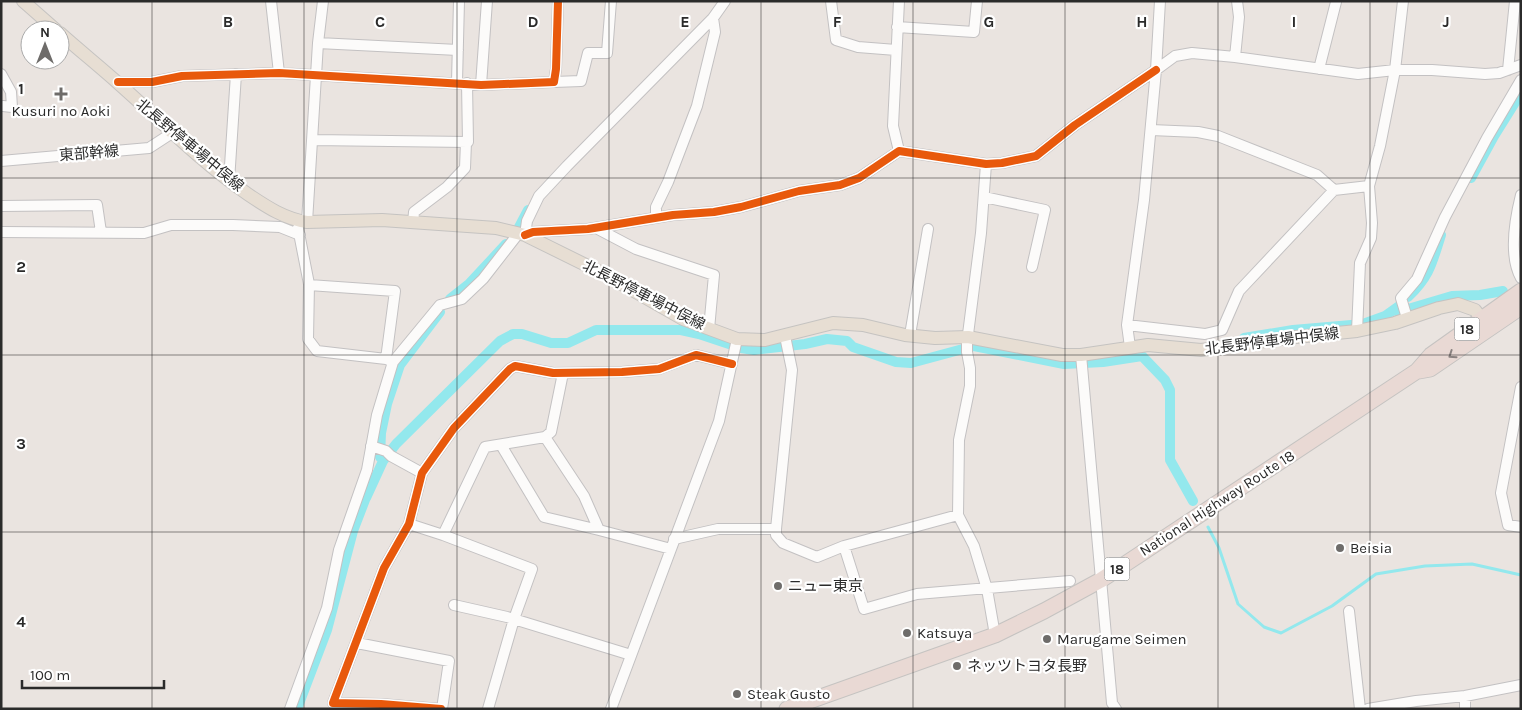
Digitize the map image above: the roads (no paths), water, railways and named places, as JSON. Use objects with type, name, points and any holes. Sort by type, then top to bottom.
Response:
[{"type":"highway","name":"National Highway Route 18","points":[[1485,324],[1521,292]]},
{"type":"highway","name":"National Highway Route 18","points":[[788,709],[995,635],[1101,580],[1417,371],[1431,355],[1485,324],[1521,307]]},
{"type":"main road","points":[[23,1],[45,20]]},
{"type":"main road","name":"北長野停車場中俣線","points":[[70,41],[118,82],[172,133],[229,181],[277,213],[302,222],[382,220],[496,228],[521,235],[606,275],[683,318],[709,329],[736,344],[766,340],[786,342],[833,323],[864,324],[910,335],[967,344],[1062,354],[1083,362],[1130,347],[1148,346],[1201,350],[1296,337],[1357,326],[1386,325],[1406,312],[1458,304],[1475,310],[1485,324]]},
{"type":"street","points":[[270,1],[279,73]]},
{"type":"street","points":[[323,1],[318,43],[312,140],[300,234],[309,285],[308,339],[317,351],[390,361]]},
{"type":"street","points":[[413,223],[414,212],[447,187],[465,168],[466,142],[468,142],[458,50],[459,1]]},
{"type":"street","points":[[481,84],[487,1]]},
{"type":"street","points":[[554,82],[558,1]]},
{"type":"street","points":[[118,82],[152,82],[182,76],[279,73],[481,84],[580,81],[588,53],[607,53],[611,1]]},
{"type":"street","points":[[390,361],[440,305],[462,298],[484,279],[521,235],[539,196],[713,18],[725,1]]},
{"type":"street","points":[[831,1],[836,40],[858,47],[896,50]]},
{"type":"street","points":[[898,1],[893,126],[899,151]]},
{"type":"street","points":[[897,27],[974,32],[977,1]]},
{"type":"street","points":[[1130,347],[1127,325],[1144,200],[1156,70],[1160,1]]},
{"type":"street","points":[[1235,57],[1239,17],[1237,1]]},
{"type":"street","points":[[1357,326],[1360,263],[1371,238],[1369,186],[1380,146],[1396,70],[1403,1]]},
{"type":"street","points":[[1508,70],[1515,1]]},
{"type":"street","points":[[1319,69],[1336,2]]},
{"type":"street","points":[[656,218],[656,207],[668,182],[697,106],[715,32],[713,18]]},
{"type":"street","points":[[318,43],[458,50]]},
{"type":"street","points":[[521,235],[533,232],[596,228],[656,218],[714,212],[741,207],[800,191],[840,186],[859,178],[899,151],[986,164],[1002,163],[1036,156],[1075,125],[1175,56],[1192,53],[1358,74],[1396,70],[1432,70],[1485,74],[1499,73],[1521,65]]},
{"type":"street","points":[[1,74],[11,92],[12,107],[2,106]]},
{"type":"street","points":[[229,181],[236,74]]},
{"type":"street","points":[[1406,312],[1401,298],[1417,279],[1445,217],[1487,138],[1521,80]]},
{"type":"street","points":[[1151,130],[1198,132],[1218,136],[1317,176],[1334,190]]},
{"type":"street","name":"東部幹線","points":[[1,161],[148,148],[172,133]]},
{"type":"street","points":[[312,140],[466,142]]},
{"type":"street","points":[[986,164],[967,344],[970,386],[959,440],[958,515],[974,546],[987,589],[995,635]]},
{"type":"street","points":[[1127,325],[1205,334],[1222,330],[1239,291],[1334,190],[1369,186]]},
{"type":"street","points":[[1521,195],[1514,238],[1515,260],[1517,271],[1521,278]]},
{"type":"street","points":[[984,197],[1045,210],[1032,267]]},
{"type":"street","points":[[1,206],[97,205],[101,232]]},
{"type":"street","points":[[1,232],[144,233],[170,225],[224,225],[280,227],[300,234]]},
{"type":"street","points":[[596,228],[636,250],[714,276],[709,329]]},
{"type":"street","points":[[910,335],[928,229]]},
{"type":"street","points":[[290,709],[327,608],[339,550],[367,470],[382,450],[377,416],[390,361],[395,291],[309,285]]},
{"type":"street","points":[[786,342],[792,370],[776,529],[776,535],[783,543],[817,557],[844,546],[958,515]]},
{"type":"street","points":[[611,709],[719,421],[736,344]]},
{"type":"street","points":[[357,643],[449,661],[441,709],[381,704],[331,706],[357,643],[384,568],[409,524],[422,473],[454,428],[510,368],[515,366],[553,373],[659,370],[696,355],[732,364]]},
{"type":"street","points":[[1083,362],[1112,703],[1116,709]]},
{"type":"street","points":[[444,535],[485,447],[545,437],[551,432],[562,373]]},
{"type":"street","points":[[1521,387],[1502,493],[1508,525],[1521,527]]},
{"type":"street","points":[[545,437],[584,496],[599,530]]},
{"type":"street","points":[[500,444],[544,517],[671,549]]},
{"type":"street","points":[[382,450],[422,473]]},
{"type":"street","points":[[409,524],[444,535],[532,569],[514,619],[488,709]]},
{"type":"street","points":[[674,538],[718,528],[776,529]]},
{"type":"street","points":[[844,546],[864,609],[917,594],[1070,581]]},
{"type":"street","points":[[454,605],[514,619],[632,655]]},
{"type":"street","points":[[1349,611],[1360,709]]},
{"type":"street","points":[[1368,709],[1416,701],[1465,696],[1521,685]]},
{"type":"street","points":[[1465,696],[1465,709]]},
{"type":"waterway","points":[[1471,178],[1521,93]]},
{"type":"waterway","points":[[519,227],[528,210]]},
{"type":"waterway","points":[[1408,297],[1426,276],[1441,235]]},
{"type":"waterway","points":[[450,299],[469,284],[506,244]]},
{"type":"waterway","points":[[1398,312],[1452,296],[1480,295],[1503,291]]},
{"type":"waterway","points":[[1244,338],[1293,330],[1363,324],[1385,316],[1399,306]]},
{"type":"waterway","points":[[380,457],[381,433],[387,404],[400,365],[440,312]]},
{"type":"waterway","points":[[366,498],[383,461],[396,444],[500,341],[513,334],[522,334],[551,343],[568,343],[596,330],[681,330],[741,348],[754,350],[805,344],[827,339],[847,341],[853,347],[896,362],[911,363],[974,346],[1064,364],[1103,362],[1142,356]]},
{"type":"waterway","points":[[1142,356],[1165,380],[1170,390],[1170,460],[1193,501]]},
{"type":"waterway","points":[[297,709],[327,630],[353,531],[368,492]]},
{"type":"waterway","points":[[1208,527],[1219,548],[1238,604],[1264,627],[1281,633],[1332,606],[1376,574],[1425,566],[1472,564],[1521,575]]},
{"type":"place","name":"Kusuri no Aoki","points":[[61,94]]},
{"type":"place","name":"Beisia","points":[[1340,548]]},
{"type":"place","name":"ニュー東京","points":[[778,586]]},
{"type":"place","name":"Katsuya","points":[[907,633]]},
{"type":"place","name":"Marugame Seimen","points":[[1047,639]]},
{"type":"place","name":"ネッツトヨタ長野","points":[[957,666]]},
{"type":"place","name":"Steak Gusto","points":[[737,694]]}]
